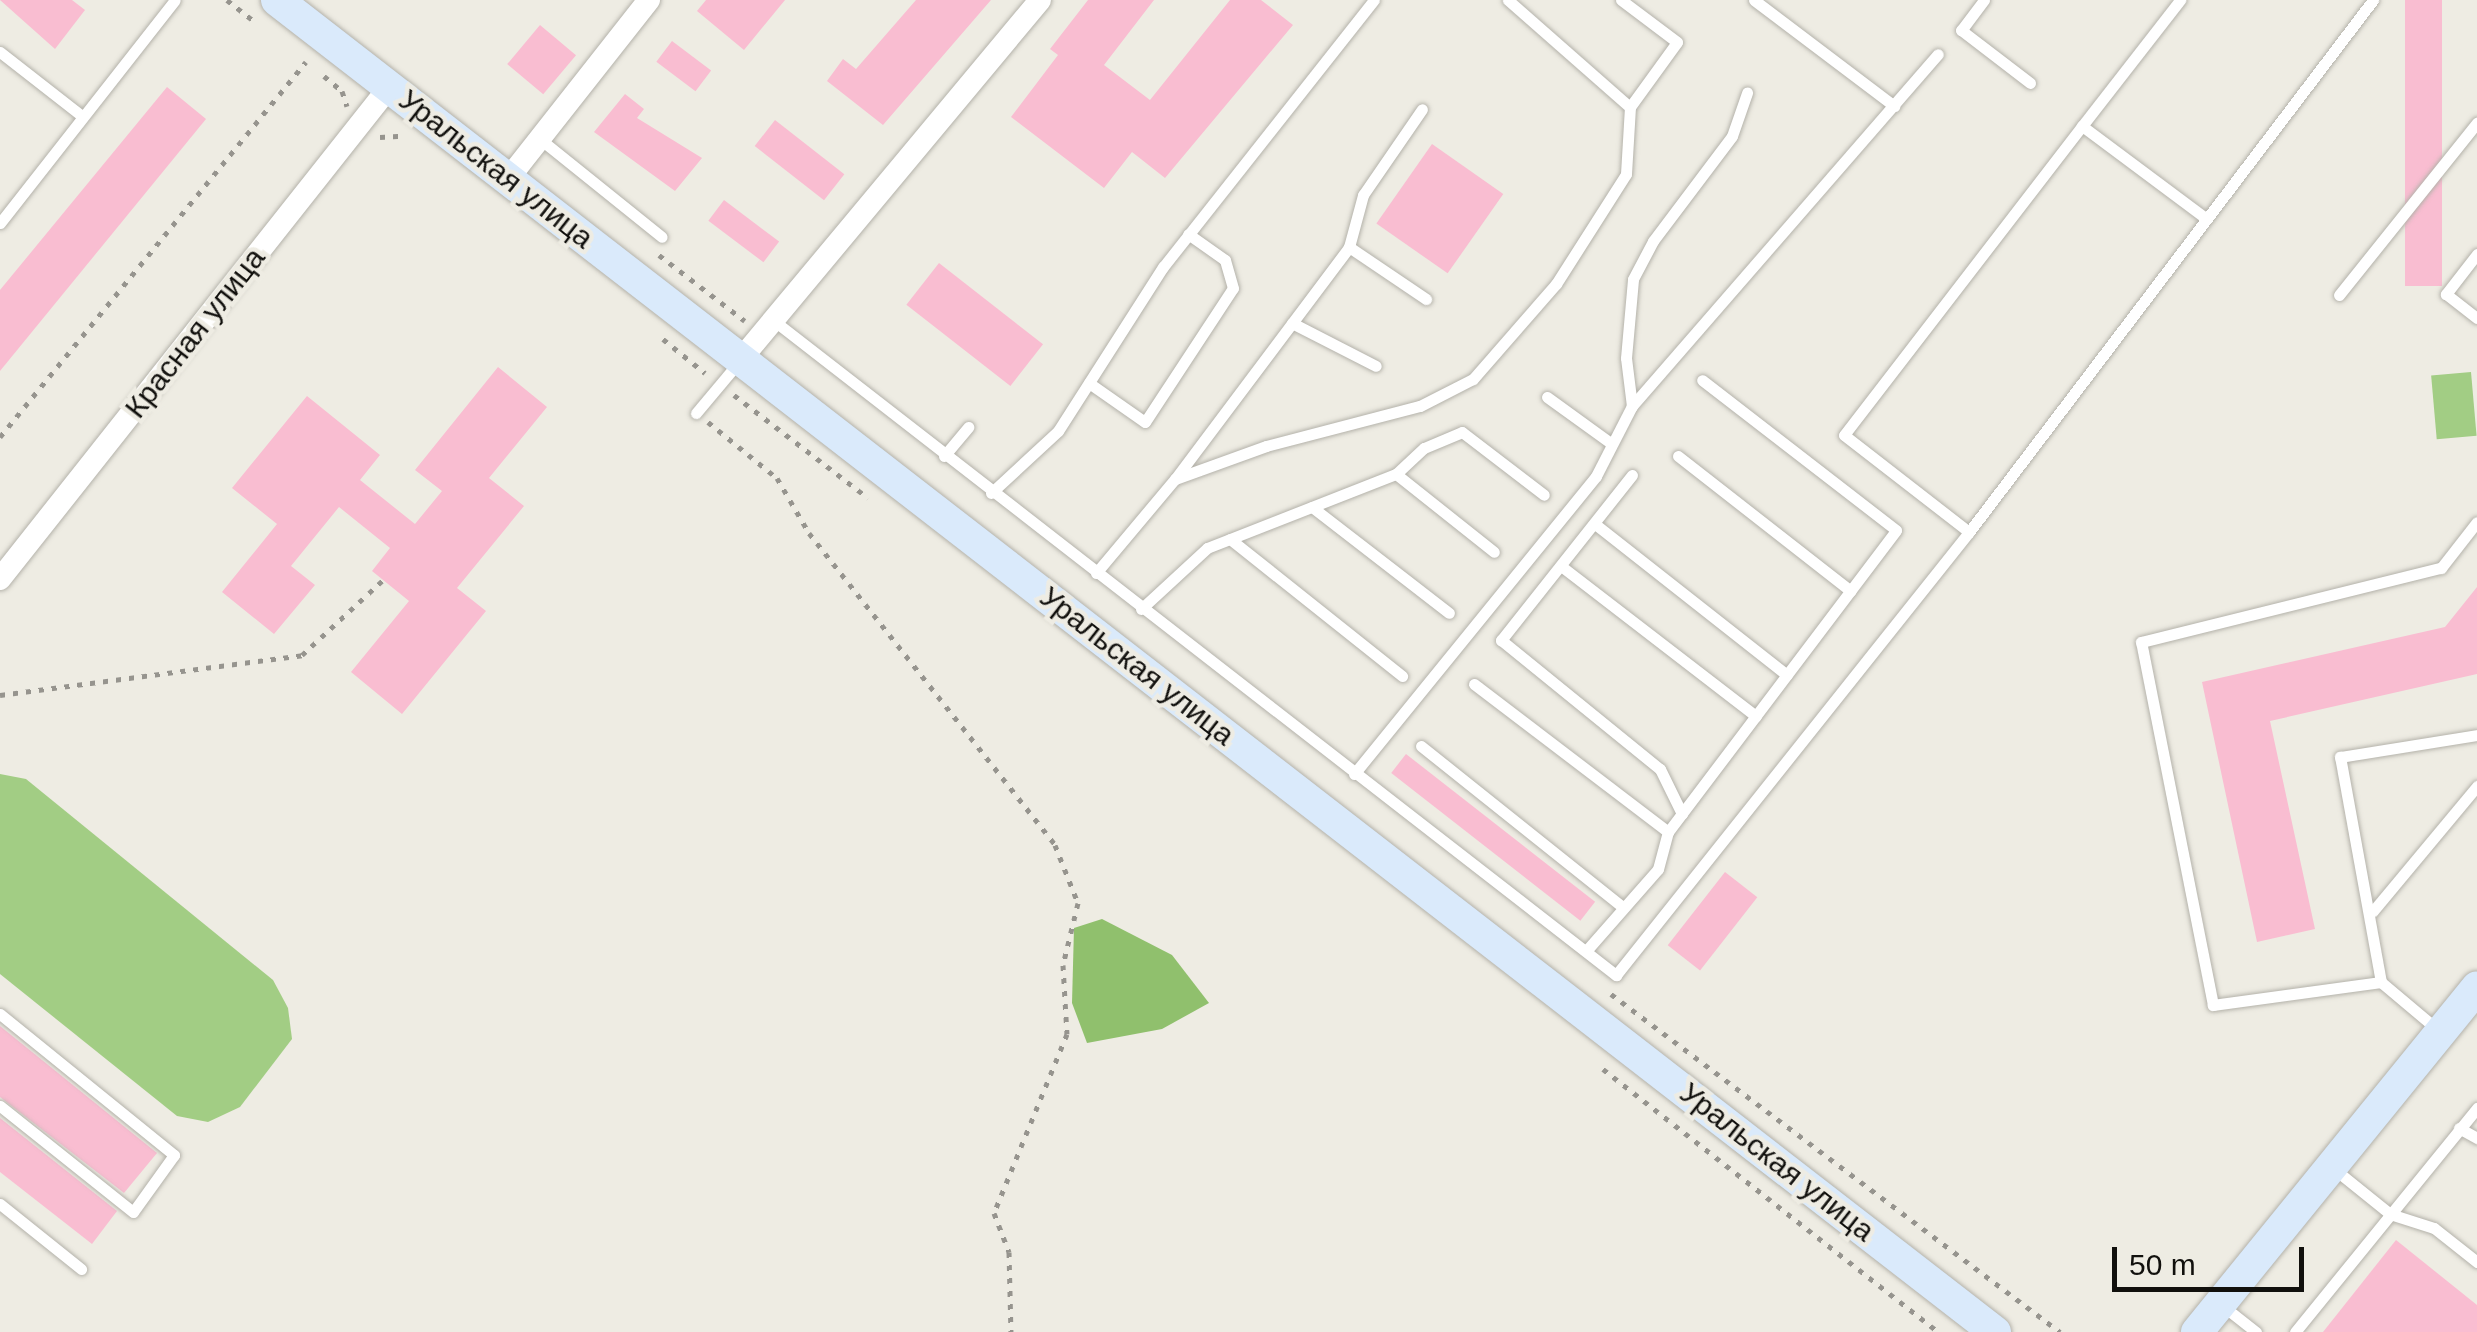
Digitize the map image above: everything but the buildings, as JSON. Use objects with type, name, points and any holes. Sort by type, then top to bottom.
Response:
[{"type":"street","points":[[508,179],[649,0]]},
{"type":"street","points":[[730,372],[1040,0]]},
{"type":"street","name":"Уральская улица","points":[[268,12],[390,86],[508,179],[730,372],[1995,1332]]},
{"type":"street","name":"Красная улица","points":[[0,580],[390,86]]},
{"type":"street","points":[[2197,1332],[2477,988]]},
{"type":"lane","points":[[0,223],[176,0]]},
{"type":"lane","points":[[990,492],[1058,432],[1188,234],[1374,0]]},
{"type":"lane","points":[[1508,0],[1630,106]]},
{"type":"lane","points":[[1176,479],[1266,446],[1420,406],[1473,380],[1556,284],[1626,174],[1630,106],[1677,42],[1621,0]]},
{"type":"lane","points":[[1754,0],[1894,106]]},
{"type":"lane","points":[[1984,0],[1961,30],[2030,83]]},
{"type":"lane","points":[[1969,532],[1844,434],[2180,0]]},
{"type":"lane","points":[[773,320],[1616,975],[1969,532],[2204,217],[2373,0]]},
{"type":"lane","points":[[1354,774],[1596,476],[1632,406],[1938,54]]},
{"type":"lane","points":[[1,55],[82,116]]},
{"type":"lane","points":[[1632,406],[1626,358],[1633,279],[1653,241],[1732,136],[1747,93]]},
{"type":"lane","points":[[1096,573],[1176,479],[1350,247],[1363,194],[1422,110]]},
{"type":"lane","points":[[2339,295],[2477,123]]},
{"type":"lane","points":[[2082,126],[2204,217]]},
{"type":"lane","points":[[540,139],[662,237]]},
{"type":"lane","points":[[1089,383],[1145,422],[1233,288],[1226,260],[1188,234]]},
{"type":"lane","points":[[1350,247],[1426,300]]},
{"type":"lane","points":[[2477,254],[2446,294],[2477,318]]},
{"type":"lane","points":[[1292,323],[1376,366]]},
{"type":"lane","points":[[696,414],[730,372]]},
{"type":"lane","points":[[1586,951],[1658,868],[1668,832],[1896,530],[1702,380]]},
{"type":"lane","points":[[1547,396],[1612,444]]},
{"type":"lane","points":[[944,456],[968,427]]},
{"type":"lane","points":[[1141,609],[1194,558],[1230,539],[1396,474],[1424,448],[1462,432],[1544,495]]},
{"type":"lane","points":[[1678,456],[1850,591]]},
{"type":"lane","points":[[1396,474],[1494,552]]},
{"type":"lane","points":[[1632,474],[1501,640],[1660,769],[1682,814]]},
{"type":"lane","points":[[1312,507],[1449,613]]},
{"type":"lane","points":[[2381,982],[2213,1005],[2141,642],[2441,568],[2477,522]]},
{"type":"lane","points":[[1594,524],[1787,675]]},
{"type":"lane","points":[[1230,539],[1402,676]]},
{"type":"lane","points":[[1561,566],[1756,716]]},
{"type":"lane","points":[[1474,684],[1668,832]]},
{"type":"lane","points":[[2441,1032],[2381,982],[2373,911],[2340,757],[2477,735]]},
{"type":"lane","points":[[1420,746],[1623,907]]},
{"type":"lane","points":[[2373,911],[2477,786]]},
{"type":"lane","points":[[0,1014],[174,1155],[133,1212],[0,1106]]},
{"type":"lane","points":[[2296,1332],[2477,1108]]},
{"type":"lane","points":[[2459,1128],[2477,1138]]},
{"type":"lane","points":[[2332,1168],[2390,1214],[2434,1228],[2475,1257]]},
{"type":"lane","points":[[0,1204],[81,1269]]},
{"type":"lane","points":[[2220,1303],[2256,1332]]},
{"type":"path","points":[[228,0],[268,12]]},
{"type":"path","points":[[290,50],[342,91],[361,122],[382,139],[400,134],[415,145]]},
{"type":"path","points":[[0,437],[306,62]]},
{"type":"path","points":[[658,336],[730,372],[877,505]]},
{"type":"path","points":[[696,414],[750,450],[776,478],[809,533],[1054,844],[1078,903],[1063,964],[1067,1034],[994,1213],[1009,1252],[1011,1332]]},
{"type":"path","points":[[0,695],[302,655],[382,580]]},
{"type":"path","points":[[1598,1064],[1940,1332]]},
{"type":"green space","points":[[2471,372],[2477,436],[2437,439],[2431,375]]},
{"type":"green space","points":[[0,774],[26,779],[273,980],[288,1008],[292,1039],[240,1107],[208,1122],[177,1116],[0,974]]},
{"type":"green space","points":[[1102,919],[1172,955],[1209,1003],[1162,1029],[1087,1043],[1072,1003],[1074,928]]}]
